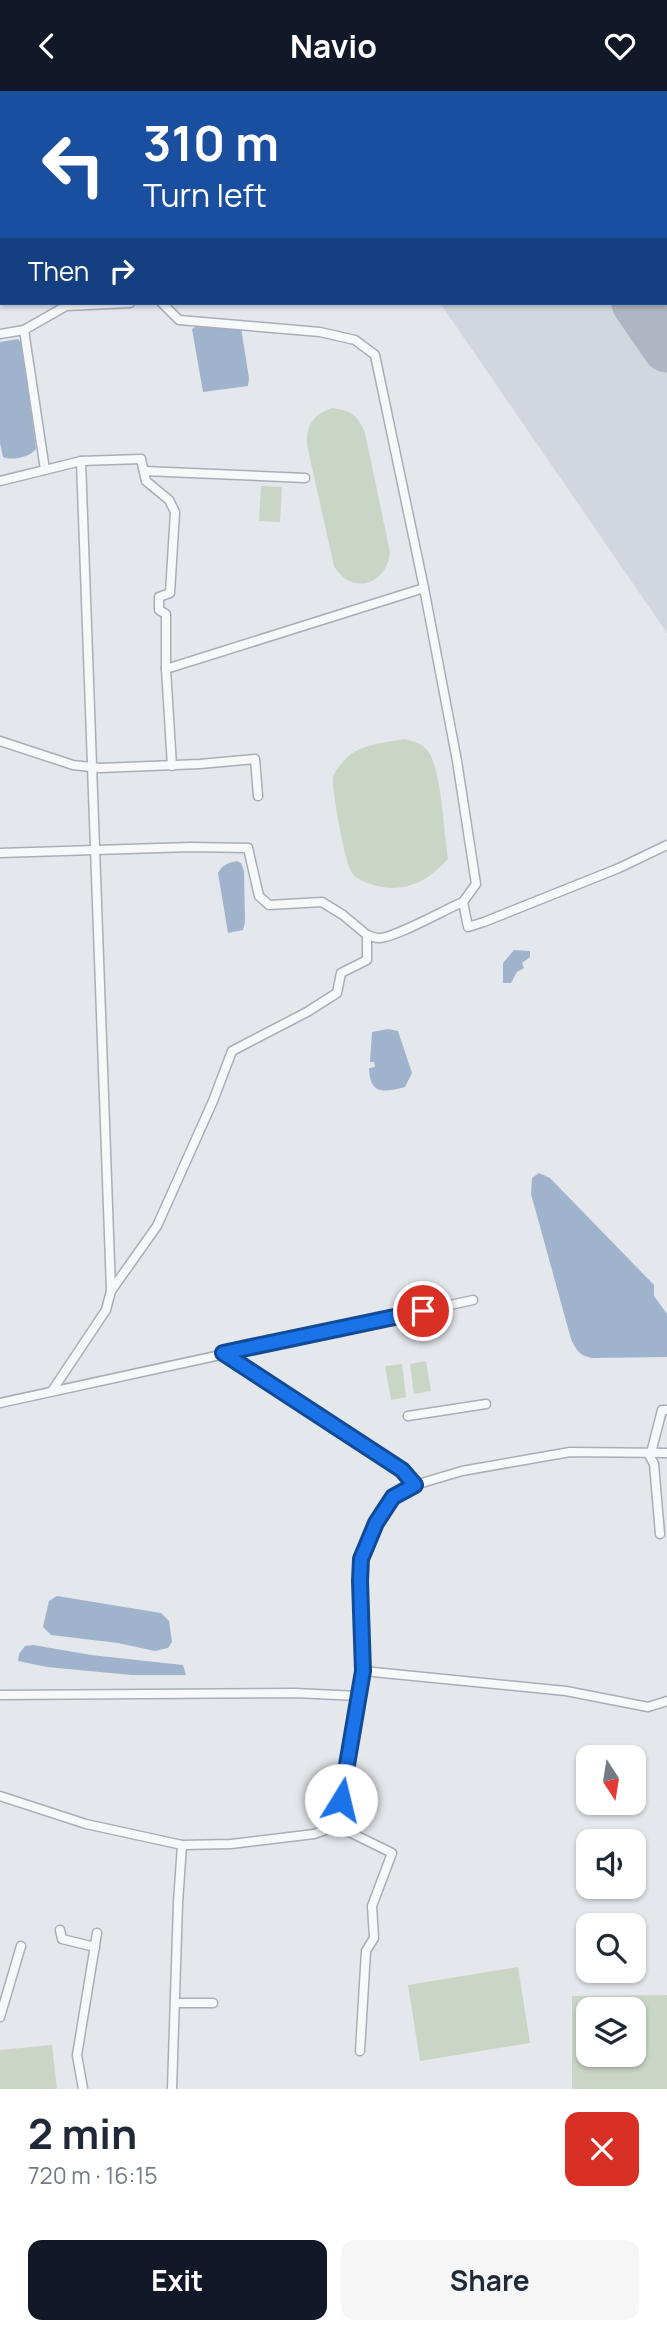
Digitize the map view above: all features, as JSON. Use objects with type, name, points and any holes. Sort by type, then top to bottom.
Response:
[{"type":"street","points":[[0,334],[24,330],[66,306],[87,305]]},
{"type":"street","points":[[0,853],[248,848],[259,896],[269,905],[322,902],[367,935],[379,939],[395,936],[424,919],[463,902],[476,884],[457,761],[424,588],[375,355],[355,340],[320,332],[179,320],[164,305]]},
{"type":"street","points":[[24,330],[45,470]]},
{"type":"street","points":[[0,481],[81,461],[141,459],[146,481],[169,500],[175,512],[170,593],[159,597],[159,610],[166,614],[166,669],[172,766]]},
{"type":"street","points":[[52,1391],[106,1310],[111,1291],[81,461]]},
{"type":"street","points":[[144,471],[305,478]]},
{"type":"street","points":[[166,669],[424,588]]},
{"type":"street","points":[[0,741],[73,765],[100,768],[172,766],[255,759],[258,796]]},
{"type":"street","points":[[463,902],[468,927],[619,868],[667,845]]},
{"type":"street","points":[[111,1291],[157,1226],[213,1101],[232,1051],[307,1012],[337,993],[341,973],[367,960],[367,935]]},
{"type":"street","points":[[0,1403],[473,1300]]},
{"type":"street","points":[[223,1353],[402,1470],[415,1485]]},
{"type":"street","points":[[408,1416],[486,1404]]},
{"type":"street","points":[[660,1534],[655,1476],[649,1453],[662,1410],[667,1410]]},
{"type":"street","points":[[337,1826],[363,1671],[361,1559],[376,1523],[393,1497],[415,1485],[462,1471],[570,1453],[667,1453]]},
{"type":"street","points":[[363,1671],[566,1691],[648,1707],[667,1701]]},
{"type":"street","points":[[0,1695],[295,1693],[358,1696]]},
{"type":"street","points":[[0,1796],[86,1824],[182,1845],[231,1844],[314,1834],[337,1826],[392,1853],[372,1906],[374,1938],[366,1951],[360,2051]]},
{"type":"street","points":[[172,2089],[182,1845]]},
{"type":"street","points":[[60,1930],[62,1939],[95,1947]]},
{"type":"street","points":[[83,2089],[76,2055],[97,1933]]},
{"type":"street","points":[[0,2017],[20,1946]]},
{"type":"street","points":[[175,2003],[213,2003]]},
{"type":"shaded area","points":[[441,305],[667,305],[667,633]]},
{"type":"green space","points":[[332,408],[353,415],[365,433],[390,552],[382,572],[367,583],[350,581],[334,566],[307,445],[309,426],[320,414]]},
{"type":"green space","points":[[261,486],[282,487],[280,522],[259,521]]},
{"type":"green space","points":[[405,739],[426,749],[435,766],[448,859],[432,874],[414,884],[384,887],[361,880],[351,871],[339,824],[333,777],[341,764],[355,752],[371,745]]},
{"type":"green space","points":[[426,1361],[431,1391],[414,1394],[410,1364]]},
{"type":"green space","points":[[402,1364],[406,1397],[391,1400],[385,1366]]},
{"type":"green space","points":[[518,1967],[530,2043],[420,2061],[408,1985]]},
{"type":"green space","points":[[667,1995],[667,2089],[572,2089],[572,1996]]},
{"type":"green space","points":[[52,2045],[57,2089],[0,2089],[0,2050]]},
{"type":"water","points":[[241,328],[248,386],[203,392],[192,329]]},
{"type":"water","points":[[18,339],[22,344],[36,449],[26,456],[12,459],[3,457],[0,443],[0,342]]},
{"type":"water","points":[[237,861],[241,863],[244,871],[245,922],[243,930],[228,933],[218,873],[226,864]]},
{"type":"water","points":[[514,950],[530,951],[530,957],[522,963],[524,968],[517,972],[511,983],[503,983],[503,963]]},
{"type":"water","points":[[388,1029],[398,1031],[412,1073],[405,1087],[379,1090],[370,1077],[369,1068],[375,1067],[374,1062],[370,1062],[372,1032]]},
{"type":"water","points":[[539,1173],[550,1178],[654,1285],[654,1296],[667,1314],[667,1357],[592,1358],[581,1354],[577,1349],[571,1339],[531,1194],[532,1178]]},
{"type":"water","points":[[57,1596],[161,1613],[169,1621],[172,1642],[168,1648],[155,1651],[118,1643],[51,1635],[43,1627],[49,1601]]},
{"type":"water","points":[[25,1646],[91,1655],[183,1665],[186,1675],[131,1675],[47,1667],[18,1661]]},
{"type":"runway","points":[[637,305],[667,348]]},
{"type":"route","points":[[341,1800],[363,1671],[361,1559],[376,1523],[393,1497],[415,1485],[402,1470],[223,1353],[423,1311]]}]
